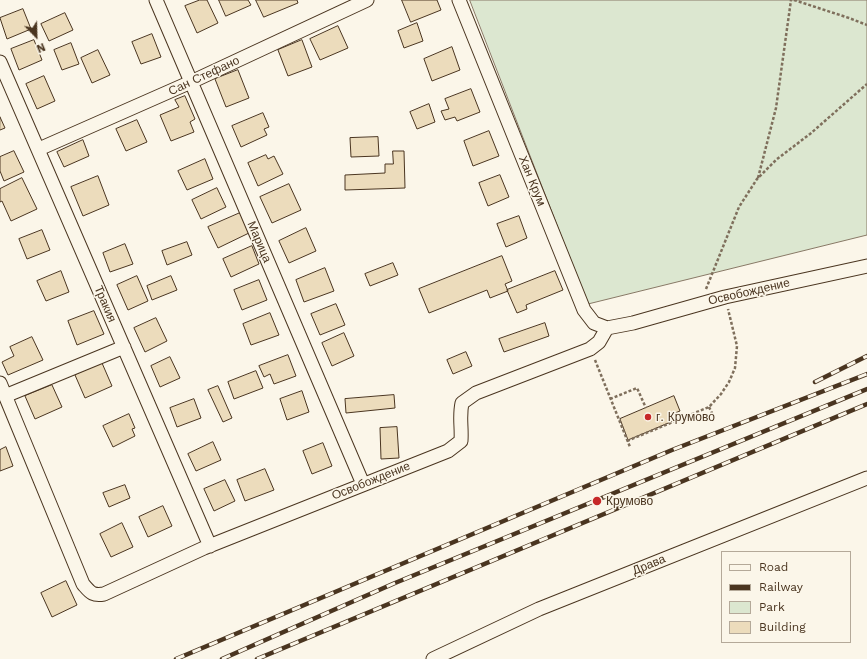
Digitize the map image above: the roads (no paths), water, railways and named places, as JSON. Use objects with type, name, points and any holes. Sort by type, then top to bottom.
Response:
[{"type":"street","name":"Марица","points":[[156,0],[363,484]]},
{"type":"street","name":"Сан Стефано","points":[[38,149],[191,82],[367,0]]},
{"type":"street","name":"Хан Крум","points":[[459,0],[584,310],[594,323],[607,328]]},
{"type":"street","name":"Тракия","points":[[0,62],[210,546]]},
{"type":"street","name":"Освобождение","points":[[5,396],[83,584],[90,592],[96,595],[104,594],[210,546],[448,451],[461,441],[462,430],[460,416],[462,403],[476,393],[590,349],[599,342],[607,328],[633,323],[725,296],[867,266]]},
{"type":"street","points":[[0,384],[5,396],[124,347]]},
{"type":"street","name":"Драва","points":[[433,659],[539,609],[867,478]]},
{"type":"railway","points":[[815,382],[867,356]]},
{"type":"railway","points":[[176,659],[672,450],[867,374]]},
{"type":"railway","points":[[222,659],[395,583],[867,389]]},
{"type":"railway","points":[[257,659],[867,404]]},
{"type":"place","name":"г. Крумово","points":[[648,417]]},
{"type":"place","name":"Крумово","points":[[597,501]]}]
